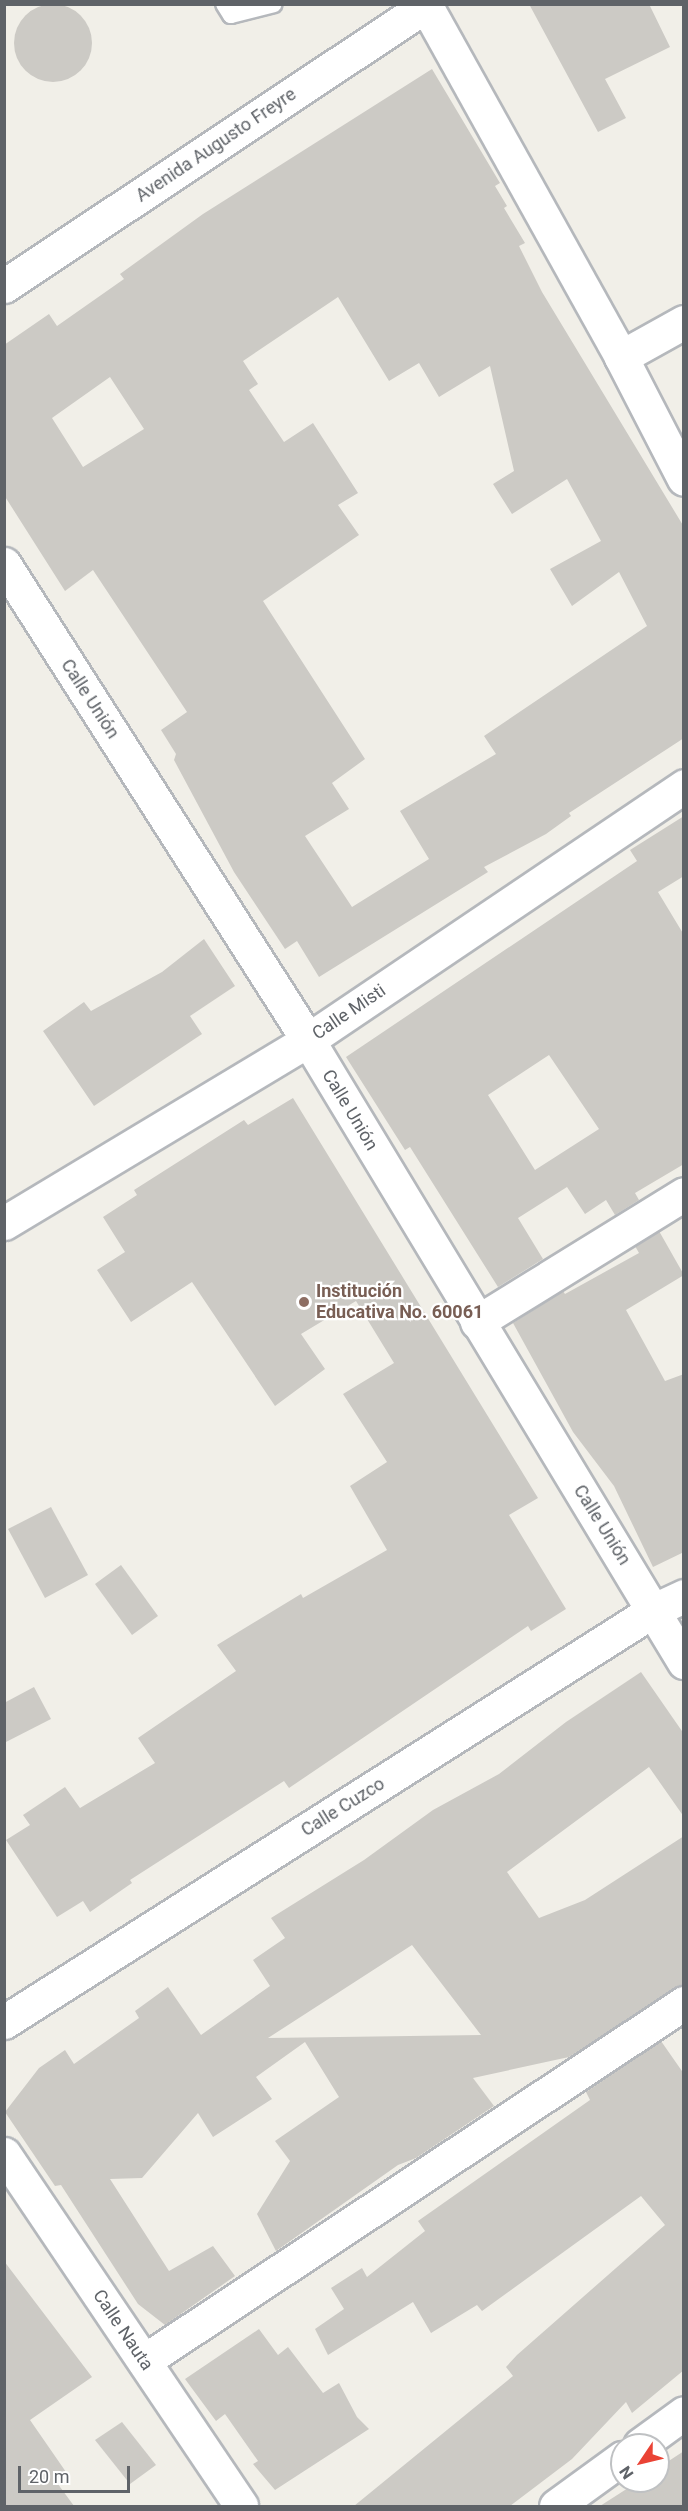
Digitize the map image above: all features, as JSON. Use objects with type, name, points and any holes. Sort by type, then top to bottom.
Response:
[{"type":"street","name":"Avenida Augusto Freyre","points":[[4,286],[427,5]]},
{"type":"street","points":[[427,5],[621,357],[684,479]]},
{"type":"street","points":[[621,357],[684,322]]},
{"type":"street","name":"Calle Unión","points":[[4,564],[308,1040],[684,1662]]},
{"type":"street","name":"Calle Misti","points":[[4,1223],[308,1040],[684,786]]},
{"type":"street","points":[[477,1322],[684,1194]]},
{"type":"street","name":"Calle Cuzco","points":[[4,2022],[654,1610],[684,1596]]},
{"type":"street","points":[[144,2361],[684,2003]]},
{"type":"street","name":"Calle Nauta","points":[[4,2154],[241,2506]]},
{"type":"street","points":[[657,2433],[684,2414]]},
{"type":"street","points":[[556,2506],[610,2467]]},
{"type":"lane","points":[[224,4],[231,15],[274,4]]},
{"type":"building","points":[[53,4],[68,7],[81,15],[89,28],[92,43],[89,58],[81,71],[68,79],[53,82],[38,79],[25,71],[17,58],[14,43],[17,28],[25,15],[38,7]]},
{"type":"building","points":[[529,4],[649,4],[670,47],[605,79],[626,118],[598,132]]},
{"type":"building","points":[[432,69],[500,183],[495,186],[507,206],[504,208],[525,243],[519,246],[542,292],[684,527],[684,738],[569,813],[571,816],[546,834],[484,867],[488,872],[319,977],[297,941],[285,949],[234,872],[174,760],[176,754],[161,730],[187,712],[93,570],[65,591],[4,495],[4,345],[49,314],[57,326],[124,279],[120,274],[203,214]],"holes":[[[338,297],[389,381],[419,363],[439,397],[490,366],[514,471],[493,484],[512,514],[567,479],[601,541],[550,569],[572,606],[619,572],[647,626],[484,736],[496,754],[400,811],[429,859],[352,907],[305,836],[349,809],[332,783],[365,759],[263,601],[359,535],[338,505],[358,493],[313,423],[284,442],[249,390],[258,384],[243,361]],[[110,377],[144,429],[83,467],[52,418]]]},
{"type":"building","points":[[684,816],[684,876],[658,892],[684,935],[684,1164],[635,1193],[639,1200],[615,1215],[606,1200],[585,1214],[567,1187],[518,1218],[543,1259],[498,1287],[410,1147],[405,1150],[346,1057],[637,861],[630,850]],"holes":[[[549,1055],[599,1129],[535,1170],[488,1095]]]},
{"type":"building","points":[[204,939],[235,986],[190,1016],[202,1034],[94,1106],[43,1031],[84,1002],[91,1011],[162,972]]},
{"type":"building","points":[[293,1098],[538,1498],[509,1515],[566,1609],[531,1631],[528,1626],[289,1788],[284,1781],[130,1880],[132,1883],[90,1912],[83,1901],[57,1917],[6,1840],[30,1825],[23,1815],[65,1787],[80,1808],[155,1763],[138,1738],[236,1671],[217,1645],[301,1594],[303,1598],[387,1550],[350,1486],[387,1462],[343,1394],[394,1363],[356,1301],[301,1334],[325,1369],[275,1406],[192,1282],[131,1322],[97,1270],[125,1252],[103,1217],[137,1195],[134,1190],[244,1120],[248,1125]]},
{"type":"building","points":[[659,1231],[684,1275],[626,1310],[665,1381],[684,1374],[684,1552],[653,1567],[614,1486],[573,1432],[513,1323],[563,1291],[565,1294],[639,1253],[635,1246]]},
{"type":"building","points":[[51,1507],[88,1575],[45,1598],[8,1529]]},
{"type":"building","points":[[121,1565],[158,1616],[132,1635],[95,1584]]},
{"type":"building","points":[[641,1672],[684,1734],[684,1817],[649,1767],[507,1872],[539,1918],[585,1900],[684,1836],[684,1984],[569,2057],[473,2078],[494,2106],[416,2158],[398,2165],[276,2251],[257,2214],[290,2161],[275,2141],[339,2097],[305,2042],[256,2077],[272,2099],[213,2137],[198,2113],[142,2178],[110,2179],[169,2271],[213,2246],[235,2276],[165,2325],[138,2304],[61,2185],[55,2186],[5,2112],[39,2068],[65,2050],[74,2064],[139,2018],[135,2011],[168,1987],[201,2035],[270,1986],[253,1960],[285,1938],[271,1918],[364,1860],[433,1810],[499,1774],[566,1722]],"holes":[[[412,1945],[481,2035],[268,2038]]]},
{"type":"building","points":[[34,1687],[51,1719],[4,1743],[4,1703]]},
{"type":"building","points":[[661,2041],[684,2074],[684,2370],[632,2413],[626,2402],[572,2459],[510,2506],[354,2506],[513,2376],[506,2367],[517,2355],[665,2225],[641,2196],[482,2311],[477,2305],[431,2333],[413,2302],[328,2355],[315,2329],[344,2309],[331,2288],[362,2268],[367,2277],[425,2231],[418,2221],[590,2100],[586,2092]]},
{"type":"building","points":[[4,2261],[92,2377],[30,2420],[66,2472],[55,2480],[74,2506],[4,2506]]},
{"type":"building","points":[[259,2329],[278,2355],[288,2347],[323,2393],[339,2383],[357,2417],[369,2429],[275,2490],[253,2464],[258,2461],[225,2414],[216,2421],[185,2379]]},
{"type":"building","points":[[122,2422],[156,2465],[130,2484],[95,2440]]},
{"type":"building","points":[[684,2451],[684,2506],[600,2506],[620,2493],[670,2493],[670,2460]]},
{"type":"place","name":"Institución Educativa No. 60061","points":[[304,1302]]}]
